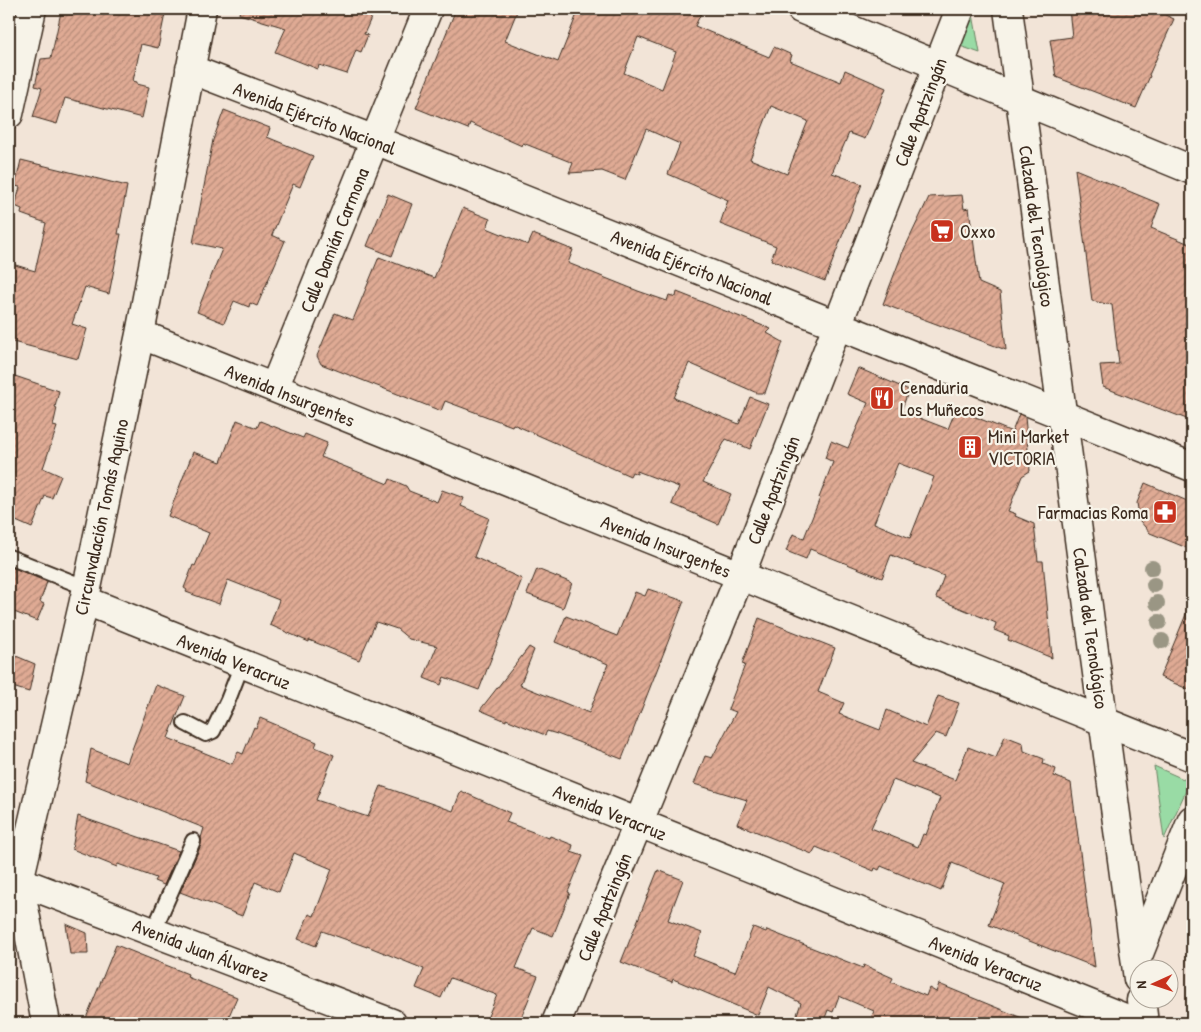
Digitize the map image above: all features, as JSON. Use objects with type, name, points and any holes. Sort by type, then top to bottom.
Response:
[{"type":"street","points":[[9,114],[32,9]]},
{"type":"street","name":"Circunvalación Tomás Aquino","points":[[46,1023],[14,880],[85,594],[140,334],[202,9]]},
{"type":"street","name":"Calle Damián Carmona","points":[[274,388],[428,9]]},
{"type":"street","points":[[801,9],[1192,170]]},
{"type":"street","name":"Calle Apatzingán","points":[[556,1023],[740,576],[960,9]]},
{"type":"street","name":"Calzada del Tecnológico","points":[[1008,9],[1136,960]]},
{"type":"street","name":"Avenida Ejército Nacional","points":[[190,69],[374,140],[1192,467]]},
{"type":"street","name":"Avenida Insurgentes","points":[[140,334],[1192,757]]},
{"type":"street","name":"Avenida Veracruz","points":[[85,594],[242,664],[638,823],[1119,1020]]},
{"type":"street","points":[[1141,960],[1192,820]]},
{"type":"street","name":"Avenida Juan Álvarez","points":[[14,880],[392,1023]]},
{"type":"street","points":[[1142,1010],[1144,1023]]},
{"type":"lane","points":[[9,557],[85,594]]},
{"type":"lane","points":[[185,723],[206,734],[213,731],[242,664]]},
{"type":"lane","points":[[153,932],[193,841]]},
{"type":"green space","points":[[973,14],[980,53],[960,46]]},
{"type":"green space","points":[[1154,766],[1190,782],[1164,839]]},
{"type":"building","points":[[86,9],[166,9],[158,48],[141,44],[133,81],[149,87],[142,118],[65,98],[57,124],[33,117],[42,88],[35,86],[41,59],[51,58],[61,12],[75,15],[75,12],[83,13]]},
{"type":"building","points":[[240,9],[375,9],[364,34],[368,35],[361,52],[356,50],[347,74],[319,65],[318,69],[275,52],[286,28],[239,14]]},
{"type":"building","points":[[456,9],[518,9],[505,41],[558,62],[579,9],[703,9],[695,26],[769,57],[774,47],[792,55],[790,61],[841,82],[845,70],[886,88],[865,139],[849,133],[832,173],[862,184],[825,281],[771,260],[776,246],[720,224],[728,200],[668,174],[680,144],[646,129],[625,180],[602,171],[569,173],[573,163],[523,143],[522,146],[470,123],[468,129],[416,108]],"holes":[[[638,37],[676,52],[662,89],[624,73]],[[771,106],[808,121],[787,174],[750,159]]]},
{"type":"building","points":[[1069,9],[1152,9],[1174,19],[1136,108],[1056,77],[1050,40],[1072,37]]},
{"type":"building","points":[[224,110],[270,128],[267,137],[313,156],[300,187],[293,184],[272,235],[285,241],[257,306],[250,303],[249,307],[234,301],[224,323],[197,312],[222,249],[193,243],[213,140]]},
{"type":"building","points":[[21,160],[127,186],[118,234],[121,234],[109,294],[85,287],[72,324],[87,329],[78,359],[9,341],[9,263],[35,271],[46,223],[21,214],[22,209],[15,206],[20,187],[15,186]]},
{"type":"building","points":[[1075,169],[1160,204],[1151,228],[1192,245],[1192,421],[1103,387],[1100,365],[1119,364],[1112,305],[1092,301]]},
{"type":"building","points":[[388,194],[412,204],[392,256],[367,246]]},
{"type":"building","points":[[962,195],[964,209],[969,208],[979,283],[1000,292],[1006,350],[883,304],[902,254],[929,197]]},
{"type":"building","points":[[463,208],[490,219],[487,228],[528,245],[533,234],[573,250],[568,263],[667,301],[669,295],[676,297],[677,292],[771,329],[767,333],[783,342],[765,393],[757,393],[689,363],[674,398],[739,424],[750,397],[768,404],[750,449],[726,439],[703,482],[731,494],[718,524],[672,504],[679,487],[637,471],[637,474],[632,472],[630,476],[513,424],[512,426],[445,401],[441,411],[321,364],[317,356],[335,313],[353,320],[379,257],[434,278]]},
{"type":"building","points":[[858,368],[909,390],[901,411],[948,429],[956,409],[1012,432],[1019,414],[1025,417],[1030,471],[1022,476],[1008,511],[1034,524],[1038,561],[1043,561],[1052,658],[1008,640],[1009,636],[994,630],[996,623],[936,598],[944,576],[891,555],[882,578],[810,549],[806,559],[786,551],[793,534],[804,538],[833,462],[825,458],[831,441],[848,448],[868,403],[847,394]],"holes":[[[898,463],[934,477],[910,538],[874,523]]]},
{"type":"building","points":[[9,374],[59,391],[53,426],[57,427],[43,468],[61,476],[52,498],[45,496],[32,528],[9,518]]},
{"type":"building","points":[[237,420],[257,428],[260,421],[303,438],[305,434],[327,443],[321,457],[388,484],[390,479],[406,486],[409,491],[437,502],[442,490],[464,498],[461,506],[489,518],[474,557],[522,579],[479,690],[444,677],[441,685],[424,678],[437,646],[409,639],[397,629],[376,622],[359,660],[309,640],[309,642],[270,625],[279,600],[228,580],[219,604],[186,592],[187,590],[184,588],[209,533],[168,516],[193,452],[221,462]]},
{"type":"building","name":"Farmacias Roma","points":[[1145,483],[1192,503],[1192,550],[1150,533],[1140,521],[1137,503]]},
{"type":"building","points":[[9,566],[47,582],[40,602],[44,604],[37,621],[9,610]]},
{"type":"building","points":[[537,569],[572,583],[563,608],[527,594]]},
{"type":"building","points":[[648,589],[684,601],[622,759],[557,734],[547,731],[545,735],[480,710],[529,647],[534,650],[520,685],[589,713],[608,664],[555,642],[566,616],[617,636],[635,592],[645,596]]},
{"type":"building","points":[[1192,600],[1192,691],[1160,677]]},
{"type":"building","points":[[759,618],[835,648],[818,692],[844,703],[839,714],[880,730],[887,710],[926,727],[938,696],[959,703],[946,737],[936,733],[911,763],[955,780],[968,747],[996,758],[1005,736],[1023,743],[1024,751],[1044,759],[1043,764],[1056,769],[1054,776],[1071,783],[1095,967],[989,925],[1005,884],[952,863],[941,891],[881,866],[879,870],[875,868],[874,871],[816,847],[812,854],[737,824],[747,800],[694,784],[705,756],[712,758],[736,712],[728,709],[745,665],[742,664]],"holes":[[[893,780],[940,798],[926,835],[923,834],[918,847],[871,828]]]},
{"type":"building","points":[[9,653],[35,664],[29,692],[9,686]]},
{"type":"building","points":[[156,685],[185,696],[168,738],[232,764],[238,752],[243,754],[254,727],[256,728],[260,718],[317,742],[315,747],[334,755],[316,800],[368,817],[381,786],[453,811],[461,791],[510,813],[506,822],[573,845],[571,852],[583,856],[553,936],[533,928],[516,968],[538,976],[519,1023],[506,1023],[488,1016],[497,995],[450,978],[441,998],[416,988],[424,969],[367,946],[322,931],[316,946],[298,939],[309,914],[314,916],[332,869],[294,853],[279,892],[255,882],[242,916],[180,892],[201,845],[204,828],[85,781],[91,749],[127,763]]},
{"type":"building","points":[[78,816],[179,851],[164,885],[154,881],[156,878],[118,864],[117,867],[72,849]]},
{"type":"building","points":[[658,870],[683,880],[668,920],[702,933],[693,956],[735,972],[753,927],[766,932],[767,930],[863,968],[864,965],[893,978],[891,982],[926,996],[929,988],[936,992],[939,984],[1034,1023],[869,1023],[874,1011],[839,996],[833,1012],[828,1010],[823,1023],[794,1023],[801,1003],[769,987],[758,1015],[673,979],[672,982],[621,962]]},
{"type":"building","points":[[66,924],[87,933],[88,954],[70,954]]},
{"type":"building","points":[[116,945],[188,974],[187,977],[237,997],[226,1023],[84,1023]]},
{"type":"place","name":"Oxxo","points":[[942,231]]},
{"type":"place","name":"Cenaduria Los Muñecos","points":[[882,398]]},
{"type":"place","name":"Mini Market VICTORIA","points":[[970,447]]},
{"type":"place","name":"Farmacias Roma","points":[[1165,512]]}]
